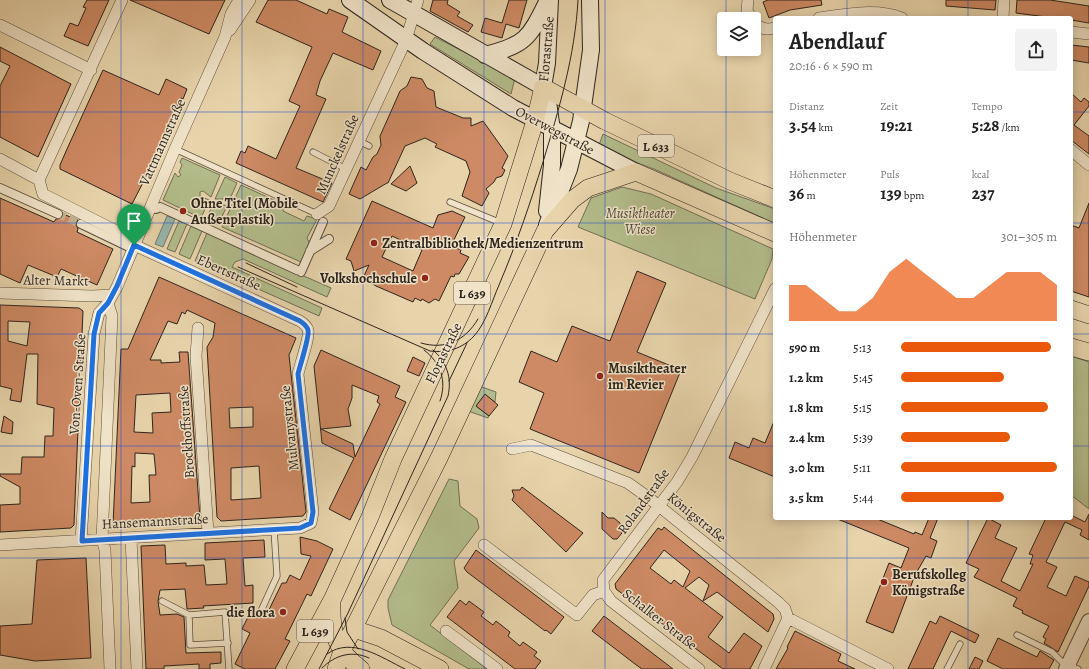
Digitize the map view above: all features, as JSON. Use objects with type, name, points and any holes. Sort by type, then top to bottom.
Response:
[{"type":"main road","name":"Overwegstraße","points":[[350,0],[406,40],[535,121],[636,172],[773,232]]},
{"type":"main road","name":"L 633","points":[[390,0],[416,7],[485,55],[562,97],[582,110],[730,181],[773,198]]},
{"type":"main road","name":"Florastraße","points":[[485,55],[503,50],[526,39],[534,28],[549,0]]},
{"type":"main road","name":"Florastraße","points":[[297,666],[333,598],[370,517],[396,453],[503,224],[535,121],[543,87],[547,63],[549,0]]},
{"type":"main road","points":[[582,110],[590,50],[590,0]]},
{"type":"main road","points":[[543,87],[548,102],[552,130],[552,165],[545,230]]},
{"type":"main road","name":"L 639","points":[[336,669],[342,652],[442,452],[545,230],[556,205],[576,142],[582,110]]},
{"type":"main road","name":"L 633","points":[[545,230],[572,200],[588,188],[636,172]]},
{"type":"main road","points":[[1073,310],[1089,315]]},
{"type":"main road","points":[[1073,348],[1089,352]]},
{"type":"main road","points":[[333,598],[332,619],[334,635],[342,652],[361,669]]},
{"type":"main road","points":[[365,607],[368,617],[381,638]]},
{"type":"main road","points":[[297,666],[317,643],[334,635],[354,629],[381,638],[440,669]]},
{"type":"street","points":[[0,159],[40,180],[122,0]]},
{"type":"street","name":"Vattmannstraße","points":[[110,299],[225,37],[231,14],[239,0]]},
{"type":"street","name":"Vattmannstraße","points":[[225,37],[250,0]]},
{"type":"street","points":[[748,0],[748,12]]},
{"type":"street","points":[[1003,16],[1004,0]]},
{"type":"street","name":"Munckelstraße","points":[[320,218],[329,206],[346,169],[364,144],[406,40],[416,7]]},
{"type":"street","points":[[832,16],[846,14],[884,14],[893,16]]},
{"type":"street","points":[[0,25],[91,70]]},
{"type":"street","points":[[761,27],[773,28]]},
{"type":"street","points":[[1073,32],[1089,34]]},
{"type":"street","points":[[1073,152],[1089,165]]},
{"type":"street","name":"Ebertstraße","points":[[40,180],[43,194],[134,245]]},
{"type":"street","points":[[0,188],[58,214]]},
{"type":"street","points":[[150,206],[156,209],[160,207],[299,271],[310,251],[320,218]]},
{"type":"street","name":"Ebertstraße","points":[[81,224],[134,245],[300,321],[308,330]]},
{"type":"street","points":[[310,251],[329,239]]},
{"type":"street","name":"Alter Markt","points":[[0,293],[92,296],[110,299]]},
{"type":"street","name":"Rolandstraße","points":[[604,591],[604,580],[659,506],[692,458],[773,293]]},
{"type":"street","points":[[110,299],[112,316],[102,539],[105,550],[110,669]]},
{"type":"street","name":"Von-Oven-Straße","points":[[82,541],[94,334],[99,313],[110,299]]},
{"type":"street","name":"Brockhoffstraße","points":[[198,328],[196,356],[208,533]]},
{"type":"street","name":"Mulvanystraße","points":[[308,330],[309,336],[300,360],[298,374],[313,512],[311,523]]},
{"type":"street","name":"Königstraße","points":[[512,449],[531,445],[628,483],[659,506],[787,614],[888,669]]},
{"type":"street","name":"Hansemannstraße","points":[[0,545],[300,528],[311,523]]},
{"type":"street","points":[[131,538],[136,602],[137,669]]},
{"type":"street","points":[[484,545],[577,615],[593,595],[604,591]]},
{"type":"street","name":"Schalker Straße","points":[[604,591],[611,600],[699,669]]},
{"type":"street","points":[[764,669],[787,614]]},
{"type":"street","points":[[1070,668],[1089,621]]},
{"type":"street","points":[[446,631],[497,669]]},
{"type":"lane","name":"Munckelstraße","points":[[175,149],[320,218]]},
{"type":"lane","points":[[313,152],[346,169]]},
{"type":"lane","points":[[450,202],[503,224]]},
{"type":"lane","points":[[261,611],[277,576],[274,529]]},
{"type":"lane","points":[[162,600],[189,615],[226,612],[229,669]]},
{"type":"lane","points":[[189,615],[190,645],[228,643]]},
{"type":"lane","points":[[1016,635],[1052,652],[1070,668]]},
{"type":"lane","points":[[947,669],[960,644]]},
{"type":"green space","points":[[435,37],[515,78],[511,94],[430,44]]},
{"type":"green space","points":[[603,134],[716,188],[773,208],[773,223],[654,169],[618,156],[599,145]]},
{"type":"green space","points":[[182,158],[220,175],[211,197],[203,191],[200,192],[200,196],[209,200],[201,218],[163,200],[175,173],[178,177],[181,175],[179,172],[182,165],[180,162]]},
{"type":"green space","points":[[225,177],[237,183],[229,201],[227,199],[215,199]]},
{"type":"green space","points":[[241,185],[285,205],[283,211],[304,221],[307,216],[317,219],[307,238],[310,244],[301,262],[222,227]]},
{"type":"green space","name":"Musiktheater Wiese","points":[[622,187],[651,194],[773,249],[772,259],[755,299],[578,227],[591,198]]},
{"type":"green space","points":[[214,202],[227,206],[218,225],[206,220]]},
{"type":"green space","points":[[179,221],[187,224],[175,252],[167,249]]},
{"type":"green space","points":[[191,226],[202,231],[190,259],[179,254]]},
{"type":"green space","points":[[207,233],[331,288],[327,297],[243,259],[235,262],[232,267],[322,308],[319,316],[195,261]]},
{"type":"green space","points":[[1073,357],[1089,362],[1089,509],[1073,497]]},
{"type":"green space","points":[[479,386],[496,392],[495,402],[485,395],[476,406],[489,416],[488,418],[468,411]]},
{"type":"green space","points":[[449,479],[458,481],[460,506],[477,519],[479,528],[454,561],[458,588],[430,625],[487,669],[469,669],[392,625],[388,608],[388,600]]},
{"type":"water","points":[[167,216],[175,219],[163,247],[155,244]]},
{"type":"building","points":[[87,0],[109,0],[88,46],[64,36],[70,23],[78,26],[86,8],[83,7]]},
{"type":"building","points":[[130,0],[225,0],[209,34]]},
{"type":"building","points":[[268,0],[296,0],[327,14],[329,9],[348,17],[342,32],[381,51],[373,70],[333,53],[320,81],[316,95],[326,99],[296,168],[332,183],[323,202],[236,163],[241,151],[245,153],[248,146],[276,159],[300,106],[289,101],[312,47],[256,22]]},
{"type":"building","points":[[433,0],[448,0],[447,4],[460,12],[457,16],[473,25],[468,32],[430,11]]},
{"type":"building","points":[[509,0],[527,0],[519,28],[506,24],[502,38],[481,32],[485,18],[502,23]]},
{"type":"building","points":[[768,0],[821,0],[822,5],[790,10],[769,18],[763,2]]},
{"type":"building","points":[[946,0],[996,0],[995,10],[946,6]]},
{"type":"building","points":[[1017,0],[1050,0],[1089,6],[1089,23],[1073,20],[1073,16],[1039,16],[1016,13]]},
{"type":"building","points":[[1073,45],[1089,47],[1089,63],[1073,60]]},
{"type":"building","points":[[0,47],[71,84],[38,157],[0,137],[0,86],[10,66],[0,61]]},
{"type":"building","points":[[103,70],[159,95],[166,79],[187,89],[183,99],[181,98],[149,171],[132,204],[60,169],[60,165]]},
{"type":"building","points":[[411,77],[422,79],[427,88],[434,91],[436,107],[463,118],[471,118],[471,126],[483,121],[508,156],[502,168],[505,170],[502,176],[496,178],[494,182],[486,189],[489,193],[482,206],[462,196],[470,172],[466,161],[435,147],[437,144],[425,138],[405,146],[388,183],[360,199],[349,194],[361,167],[366,170],[373,157],[377,154],[381,145],[380,136],[400,91],[407,86]]},
{"type":"building","points":[[1073,95],[1081,102],[1084,98],[1089,102],[1089,106],[1074,125],[1089,136],[1089,154],[1073,142]]},
{"type":"building","points":[[410,166],[417,183],[406,191],[391,184]]},
{"type":"building","points":[[0,198],[54,222],[56,219],[62,218],[63,214],[78,220],[76,224],[78,229],[77,232],[113,249],[97,285],[61,269],[57,277],[28,265],[20,283],[0,274]]},
{"type":"building","points":[[372,201],[433,228],[438,215],[452,211],[465,217],[451,246],[461,250],[460,253],[469,257],[459,274],[455,274],[454,277],[451,276],[439,301],[435,299],[429,303],[422,299],[421,301],[415,298],[413,302],[376,286],[363,278],[369,265],[354,271],[351,261],[346,259]],"holes":[[[392,236],[422,250],[413,271],[382,257]]]},
{"type":"building","points":[[1089,203],[1089,297],[1073,292],[1073,226],[1079,228]]},
{"type":"building","name":"Musiktheater im Revier","points":[[637,271],[666,283],[637,352],[681,370],[639,473],[530,429],[544,393],[519,382],[531,351],[557,362],[572,326],[610,341]]},
{"type":"building","points":[[159,277],[296,338],[289,355],[306,512],[303,516],[221,521],[217,517],[207,347],[213,337],[215,323],[187,310],[185,314],[182,312],[177,324],[168,321],[150,360],[161,360],[161,363],[180,362],[179,352],[188,352],[200,519],[197,522],[113,525],[121,349],[128,349]],"holes":[[[170,393],[171,412],[152,413],[153,433],[134,432],[136,395]],[[253,407],[253,427],[230,428],[229,408]],[[135,453],[154,454],[156,475],[149,475],[150,502],[131,503],[132,466],[135,467]],[[259,466],[261,498],[231,500],[231,468]]]},
{"type":"building","points":[[0,305],[79,308],[83,311],[74,525],[71,528],[0,532],[0,505],[20,504],[20,487],[0,476],[0,474],[21,474],[22,457],[44,457],[45,436],[53,436],[54,408],[37,404],[38,354],[27,354],[21,402],[10,400],[12,389],[0,386]],"holes":[[[8,321],[30,322],[27,346],[8,341]]]},
{"type":"building","points":[[321,350],[400,386],[395,397],[406,402],[350,520],[329,509],[354,458],[322,443],[314,366]],"holes":[[[352,385],[379,396],[377,402],[380,404],[355,457],[353,444],[321,429],[351,426],[348,409],[352,398]]]},
{"type":"building","points":[[413,357],[425,363],[419,376],[407,371]]},
{"type":"building","points":[[485,394],[498,405],[489,416],[476,406]]},
{"type":"building","points":[[4,416],[13,422],[12,434],[1,432]]},
{"type":"building","points":[[773,424],[773,476],[729,458],[735,442],[749,448],[753,438],[765,443]]},
{"type":"building","points":[[522,487],[583,533],[566,552],[512,500],[514,496],[512,490],[520,490]]},
{"type":"building","points":[[602,512],[608,518],[614,518],[620,523],[622,533],[617,539],[613,539],[602,529]]},
{"type":"building","points":[[1089,514],[1089,540],[1080,535],[1082,530],[1065,522],[1046,562],[1057,567],[1047,587],[1066,596],[1075,576],[1089,582],[1089,586],[1058,652],[1044,643],[1046,639],[1043,637],[1049,626],[1022,613],[1023,611],[1013,606],[1017,598],[974,577],[979,569],[966,563],[987,520],[992,520],[1001,525],[995,538],[1017,548],[1001,581],[1020,591],[1033,564],[1030,564],[1033,555],[1029,554],[1045,520],[1073,520],[1073,516],[1085,522]]},
{"type":"building","points":[[840,520],[880,520],[914,534],[915,532],[922,535],[928,520],[937,520],[930,538],[937,541],[931,558],[926,556],[915,575],[893,633],[866,622],[889,563],[901,568],[909,548]]},
{"type":"building","points":[[664,527],[773,614],[774,619],[768,632],[717,592],[703,601],[709,585],[699,577],[685,588],[723,617],[708,637],[729,653],[744,633],[762,646],[750,669],[723,669],[616,589],[615,584],[658,528],[662,530]],"holes":[[[664,550],[690,571],[683,587],[674,580],[671,584],[650,568]]]},
{"type":"building","points":[[300,537],[317,541],[333,549],[311,596],[307,594],[285,639],[290,641],[275,669],[245,669],[235,664],[250,633],[242,629],[251,611],[265,618],[282,583],[286,583],[290,575],[300,580],[311,556],[301,554]]},
{"type":"building","points":[[264,540],[265,557],[243,558],[245,586],[253,585],[253,603],[203,606],[204,608],[187,609],[185,589],[160,590],[158,601],[160,615],[177,614],[184,617],[186,653],[221,652],[221,663],[210,664],[210,669],[199,669],[199,664],[164,666],[164,669],[146,669],[141,546],[165,545],[166,564],[186,563],[186,566],[204,565],[206,585],[227,584],[225,559],[205,560],[205,543]]},
{"type":"building","points":[[476,550],[564,617],[551,634],[467,572],[464,568]]},
{"type":"building","points":[[86,558],[91,658],[35,661],[0,655],[0,626],[32,624],[37,560]]},
{"type":"building","points":[[460,600],[466,605],[469,601],[484,612],[481,616],[493,625],[496,621],[510,632],[508,636],[520,646],[523,642],[537,652],[534,656],[541,661],[535,669],[515,669],[447,617]]},
{"type":"building","points":[[604,616],[673,669],[642,669],[592,631]]},
{"type":"building","points":[[940,616],[979,635],[975,643],[951,631],[933,669],[908,669],[930,621],[936,624]]},
{"type":"building","points":[[795,631],[841,654],[838,661],[855,669],[776,669],[788,648],[787,647]]},
{"type":"building","points":[[998,638],[1037,657],[1040,651],[1054,660],[1049,669],[1003,669],[987,661]]},
{"type":"building","points":[[975,657],[983,661],[979,669],[969,669]]},
{"type":"tunnel","points":[[58,214],[81,224]]},
{"type":"tram line","points":[[238,267],[430,351],[448,351],[464,344],[474,336],[482,325],[517,240],[528,209],[555,122],[570,62],[574,41],[578,0]]},
{"type":"tram line","points":[[246,263],[297,287]]},
{"type":"tram line","points":[[421,343],[438,345],[454,342],[467,333],[478,319]]},
{"type":"tram line","points":[[449,381],[467,343]]},
{"type":"tram line","points":[[424,350],[435,361],[441,373],[443,386],[440,401]]},
{"type":"tram line","points":[[319,669],[348,613],[448,396],[449,377],[445,365],[433,350]]},
{"type":"tram line","points":[[345,618],[347,632],[358,649]]},
{"type":"tram line","points":[[327,654],[337,649],[346,647],[357,648],[377,655],[405,669]]},
{"type":"tram line","points":[[322,668],[332,660],[344,655],[356,654],[369,658]]},
{"type":"place","name":"Ohne Titel (Mobile Außenplastik)","points":[[183,211]]},
{"type":"place","name":"Zentralbibliothek/Medienzentrum","points":[[374,243]]},
{"type":"place","name":"Volkshochschule","points":[[425,278]]},
{"type":"place","name":"Musiktheater im Revier","points":[[600,376]]},
{"type":"place","name":"Berufskolleg Königstraße","points":[[884,582]]},
{"type":"place","name":"die flora","points":[[283,612]]},
{"type":"route","points":[[134,245],[306,325],[309,336],[300,360],[298,374],[313,512],[311,523],[300,528],[82,541],[94,334],[99,313],[108,303],[117,286],[134,245]]}]
